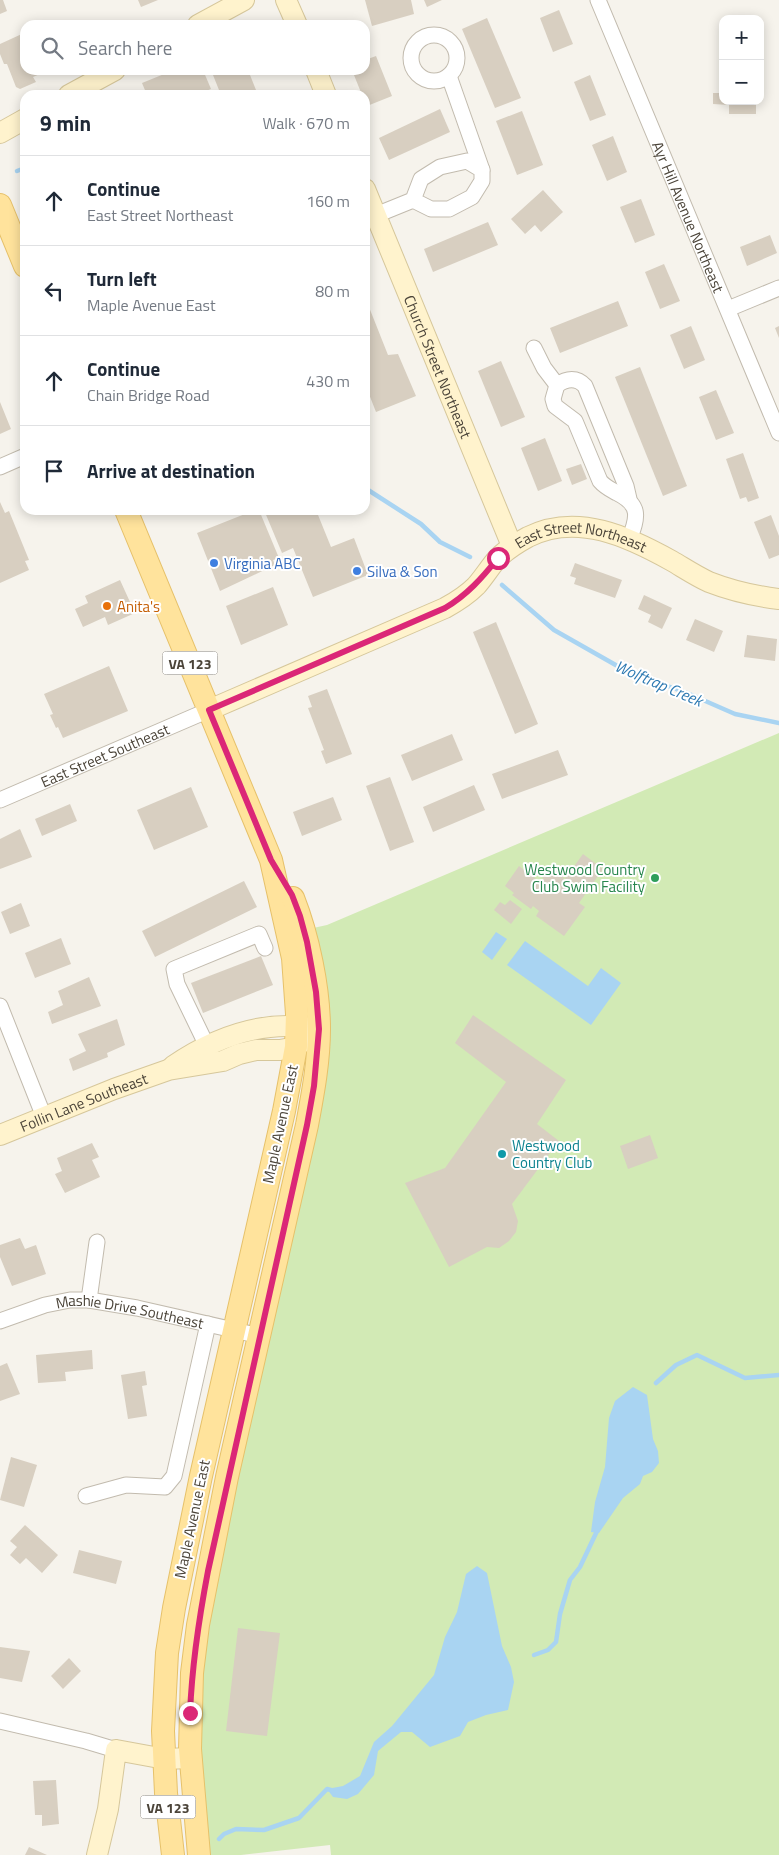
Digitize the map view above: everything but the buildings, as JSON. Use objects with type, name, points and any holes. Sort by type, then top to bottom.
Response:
[{"type":"main road","points":[[0,205],[20,254]]},
{"type":"main road","name":"Maple Avenue East","points":[[128,515],[271,860],[293,958],[304,1034],[284,1111],[234,1330],[174,1608],[167,1653],[163,1731],[165,1758]]},
{"type":"main road","name":"VA 123","points":[[200,1855],[190,1758],[192,1673],[198,1625],[228,1477],[307,1125],[314,1086],[304,1034]]},
{"type":"main road","name":"VA 123","points":[[165,1758],[173,1855]]},
{"type":"street","points":[[207,20],[244,0]]},
{"type":"street","points":[[286,0],[295,20]]},
{"type":"street","name":"Ayr Hill Avenue Northeast","points":[[598,0],[779,433]]},
{"type":"street","points":[[79,90],[106,75]]},
{"type":"street","points":[[318,75],[324,90]]},
{"type":"street","points":[[413,200],[431,209],[449,208],[472,197],[482,181],[482,170],[449,76]]},
{"type":"street","points":[[0,133],[20,122]]},
{"type":"street","points":[[376,215],[413,200],[421,179],[440,167],[467,161],[482,170]]},
{"type":"street","name":"Church Street Northeast","points":[[370,201],[512,546]]},
{"type":"street","points":[[728,308],[779,288]]},
{"type":"street","points":[[534,348],[544,368],[557,385]]},
{"type":"street","points":[[629,499],[604,486],[600,481],[577,425],[572,418],[555,406],[553,399],[557,385],[570,379],[581,381],[585,386],[637,518],[629,540]]},
{"type":"street","points":[[577,425],[597,416]]},
{"type":"street","points":[[0,467],[20,458]]},
{"type":"street","name":"East Street Northeast","points":[[209,710],[445,608],[462,598],[476,585],[498,558],[512,546],[539,532],[567,526],[606,530],[707,581],[732,591],[779,599]]},
{"type":"street","name":"East Street Southeast","points":[[0,800],[209,710]]},
{"type":"street","points":[[207,1046],[177,984],[174,970],[259,934],[265,948]]},
{"type":"street","points":[[0,1006],[44,1117]]},
{"type":"street","name":"Follin Lane Southeast","points":[[168,1070],[192,1052],[238,1033],[256,1029],[304,1034]]},
{"type":"street","name":"Follin Lane Southeast","points":[[0,1136],[114,1089],[168,1070],[223,1061],[239,1054],[256,1050],[280,1050],[304,1034]]},
{"type":"street","points":[[89,1300],[97,1242]]},
{"type":"street","name":"Mashie Drive Southeast","points":[[0,1321],[45,1305],[70,1300],[89,1300],[137,1308],[260,1336]]},
{"type":"street","points":[[86,1496],[126,1485],[165,1487],[174,1476],[208,1324]]},
{"type":"street","points":[[0,1721],[116,1750],[165,1758],[190,1758]]},
{"type":"street","points":[[96,1855],[108,1809],[116,1750]]},
{"type":"green space","name":"Westwood Country Club","points":[[779,733],[779,1855],[331,1855],[330,1845],[241,1855],[199,1855],[190,1713],[319,1029],[304,930],[327,925]]},
{"type":"water","points":[[496,932],[507,939],[492,960],[482,952]]},
{"type":"water","points":[[525,941],[588,986],[601,968],[621,983],[591,1025],[507,965]]},
{"type":"water","points":[[633,1387],[647,1395],[653,1439],[658,1451],[659,1463],[652,1472],[643,1476],[640,1484],[623,1498],[599,1533],[591,1532],[595,1502],[605,1467],[609,1418],[615,1401]]},
{"type":"water","points":[[477,1566],[487,1573],[502,1646],[511,1667],[514,1682],[508,1710],[486,1715],[468,1722],[460,1736],[430,1747],[412,1732],[401,1732],[378,1751],[374,1775],[358,1794],[347,1799],[333,1797],[327,1789],[343,1786],[360,1776],[374,1742],[392,1726],[434,1675],[445,1637],[457,1612],[466,1574]]},
{"type":"waterway","name":"Wolftrap Creek","points":[[370,491],[421,524],[440,542],[470,557]]},
{"type":"waterway","name":"Wolftrap Creek","points":[[502,585],[554,630],[628,672],[687,693],[735,714],[779,723]]},
{"type":"waterway","points":[[656,1383],[676,1365],[697,1355],[745,1378],[779,1375]]},
{"type":"waterway","points":[[534,1655],[548,1650],[556,1642],[560,1614],[570,1580],[580,1567],[598,1529]]},
{"type":"waterway","points":[[219,1839],[224,1834],[236,1829],[264,1830],[299,1818],[327,1789],[331,1790]]},
{"type":"place","name":"Virginia ABC","points":[[214,563]]},
{"type":"place","name":"Silva & Son","points":[[357,571]]},
{"type":"place","name":"Anita's","points":[[107,606]]},
{"type":"place","name":"Westwood Country Club Swim Facility","points":[[655,878]]},
{"type":"place","name":"Westwood Country Club","points":[[502,1154]]},
{"type":"route","points":[[190,1713],[192,1673],[198,1625],[208,1571],[307,1125],[314,1086],[319,1029],[316,992],[300,916],[292,895],[271,860],[209,710],[445,608],[462,598],[476,585],[498,558]]}]
